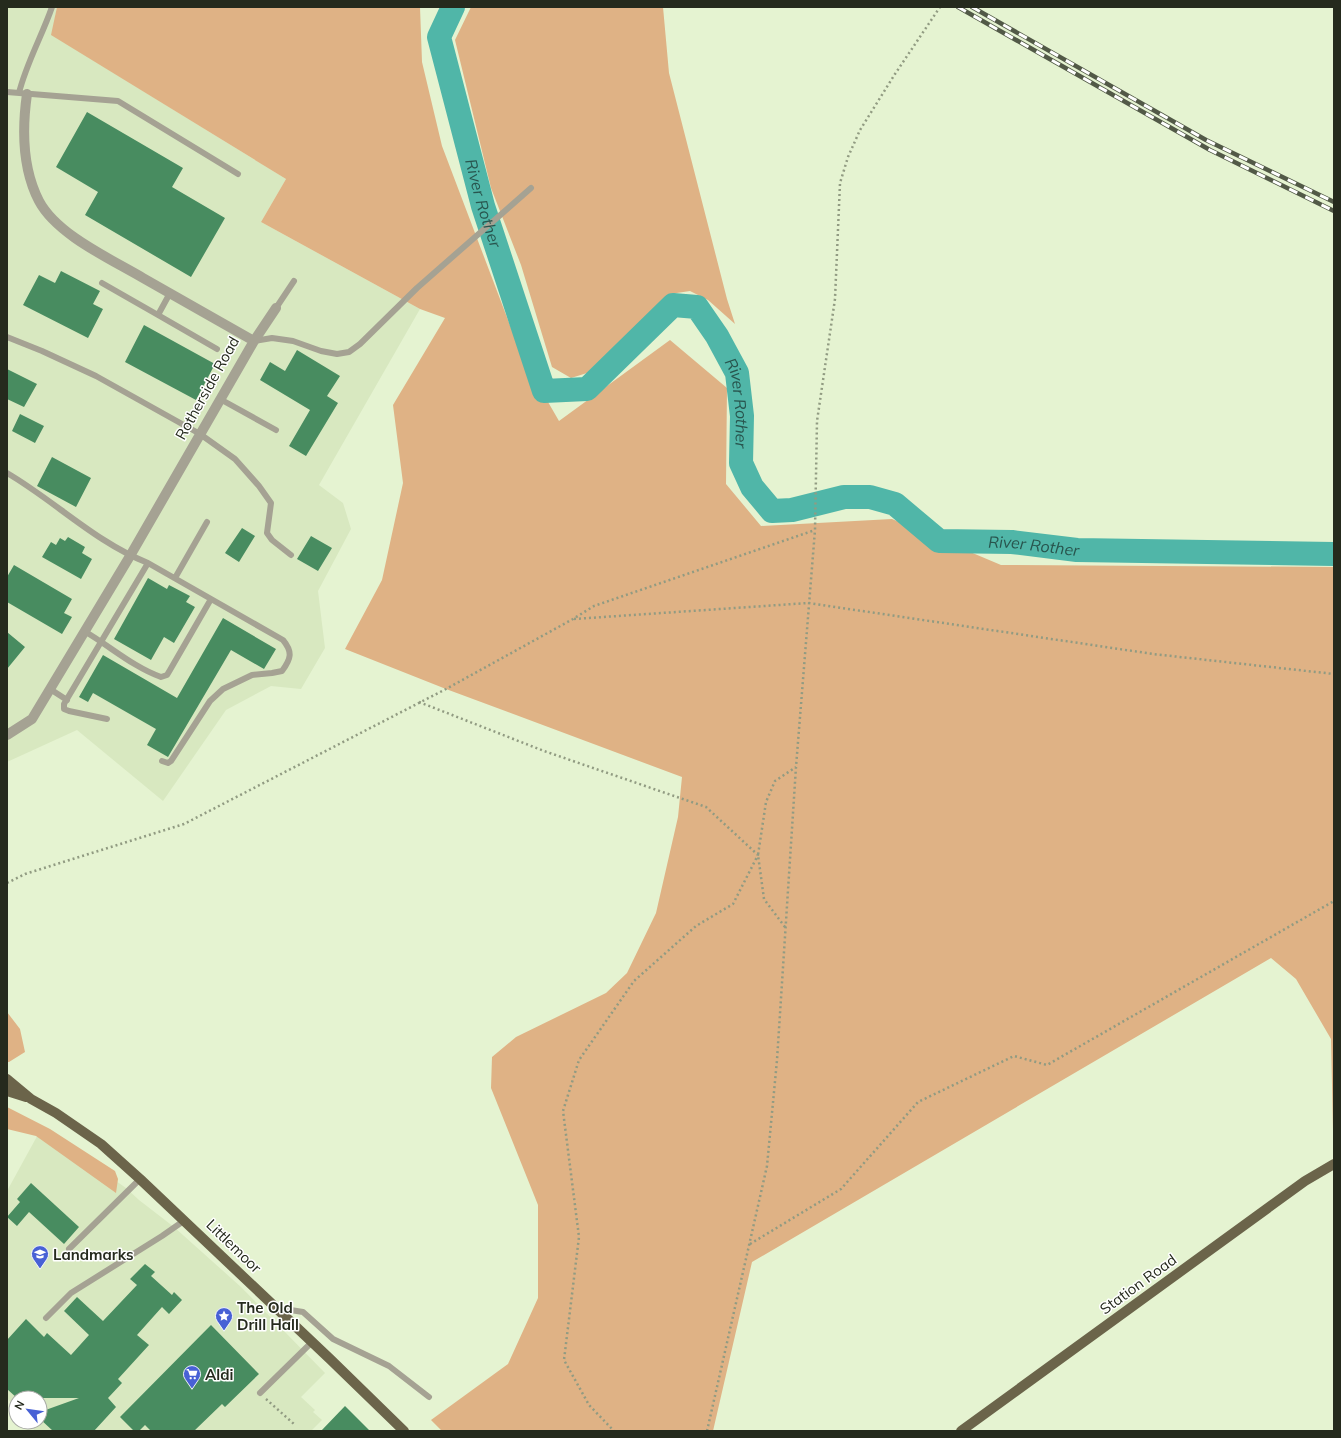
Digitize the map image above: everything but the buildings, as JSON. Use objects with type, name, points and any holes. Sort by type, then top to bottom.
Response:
[{"type":"main road","name":"Littlemoor","points":[[7,1079],[31,1099],[56,1113],[101,1144],[185,1220],[404,1431]]},
{"type":"main road","name":"Littlemoor","points":[[7,1091],[31,1099]]},
{"type":"main road","name":"Station Road","points":[[961,1431],[1305,1181],[1334,1164]]},
{"type":"street","name":"Rotherside Road","points":[[7,736],[32,719],[130,556],[254,342],[75,237],[48,212],[34,187],[26,157],[23,93]]},
{"type":"street","points":[[254,342],[276,308]]},
{"type":"lane","points":[[23,93],[23,77],[44,30],[52,7]]},
{"type":"lane","points":[[7,92],[118,102],[238,174]]},
{"type":"lane","points":[[254,342],[272,338],[294,341],[321,351],[337,354],[349,352],[360,344],[417,288],[461,248],[531,188]]},
{"type":"lane","points":[[276,308],[294,282]]},
{"type":"lane","points":[[102,283],[217,348]]},
{"type":"lane","points":[[158,315],[170,293]]},
{"type":"lane","points":[[7,337],[42,351],[96,376],[200,434],[235,459],[271,503],[266,532],[272,540],[291,555]]},
{"type":"lane","points":[[220,399],[276,430]]},
{"type":"lane","points":[[7,473],[41,494],[99,538],[130,556],[148,563],[283,640],[288,647],[290,656],[282,671],[252,676],[223,689],[210,700],[172,761],[168,763],[162,761]]},
{"type":"lane","points":[[175,578],[207,522]]},
{"type":"lane","points":[[107,719],[82,715],[64,709],[64,704],[148,563]]},
{"type":"lane","points":[[84,631],[115,652],[161,677],[167,674],[170,670],[211,599]]},
{"type":"lane","points":[[50,689],[67,700]]},
{"type":"lane","points":[[69,1250],[140,1179]]},
{"type":"lane","points":[[46,1318],[72,1293],[185,1220]]},
{"type":"lane","points":[[277,1308],[303,1312],[333,1340],[389,1366],[429,1397]]},
{"type":"lane","points":[[260,1394],[312,1342]]},
{"type":"path","points":[[707,1431],[767,1166],[777,1060],[796,766],[815,530],[817,421],[835,299],[840,183],[848,157],[860,130],[940,7]]},
{"type":"path","points":[[7,883],[25,874],[184,824],[419,702],[573,619],[594,606],[815,530]]},
{"type":"path","points":[[573,619],[808,603],[1153,654],[1334,674]]},
{"type":"path","points":[[419,702],[544,750],[706,807],[758,855]]},
{"type":"path","points":[[785,927],[764,899],[758,855],[766,802],[775,781],[796,766]]},
{"type":"path","points":[[614,1431],[589,1405],[564,1360],[579,1236],[563,1111],[579,1060],[634,981],[696,926],[733,904],[758,855]]},
{"type":"path","points":[[750,1245],[841,1189],[918,1102],[1014,1056],[1047,1065],[1334,901]]},
{"type":"path","points":[[260,1394],[294,1424]]},
{"type":"shaded area","points":[[7,7],[57,7],[52,35],[286,179],[261,222],[420,309],[319,485],[343,503],[351,529],[318,591],[325,648],[301,689],[271,686],[226,710],[163,801],[77,730],[7,762]]},
{"type":"shaded area","points":[[57,7],[420,7],[422,62],[442,146],[522,357],[559,421],[670,340],[727,388],[726,484],[761,526],[892,519],[1001,565],[1334,567],[1334,1131],[1331,1039],[1296,979],[1271,958],[752,1262],[713,1431],[442,1431],[431,1420],[508,1364],[538,1298],[538,1205],[491,1088],[492,1057],[516,1037],[606,993],[627,973],[656,913],[678,817],[682,777],[446,689],[345,649],[382,580],[403,483],[393,405],[445,318],[420,309],[261,222],[286,179],[51,35]]},
{"type":"shaded area","points":[[471,7],[663,7],[669,73],[727,299],[735,324],[708,300],[690,291],[670,294],[587,373],[571,378],[552,367],[521,265],[491,188],[455,40]]},
{"type":"shaded area","points":[[7,1012],[20,1029],[25,1052],[9,1062],[7,1062]]},
{"type":"shaded area","points":[[7,1107],[50,1129],[115,1171],[118,1179],[116,1193],[36,1136],[7,1129]]},
{"type":"shaded area","points":[[41,1129],[126,1188],[174,1227],[241,1287],[325,1373],[301,1397],[315,1410],[313,1412],[322,1420],[311,1431],[35,1431],[34,1430],[48,1430],[48,1390],[8,1390],[8,1399],[7,1398],[7,1191]]},
{"type":"waterway","name":"River Rother","points":[[453,7],[439,37],[483,206],[544,391],[587,389],[673,305],[697,307],[717,336],[737,373],[742,416],[741,463],[752,487],[772,511],[792,510],[844,497],[870,497],[895,504],[939,541],[1012,542],[1077,550],[1334,554]]},
{"type":"railway","points":[[958,7],[1210,150],[1334,211]]},
{"type":"railway","points":[[972,7],[1206,140],[1334,202]]},
{"type":"place","name":"Landmarks","points":[[40,1269]]},
{"type":"place","name":"The Old Drill Hall","points":[[224,1331]]},
{"type":"place","name":"Aldi","points":[[192,1389]]}]
